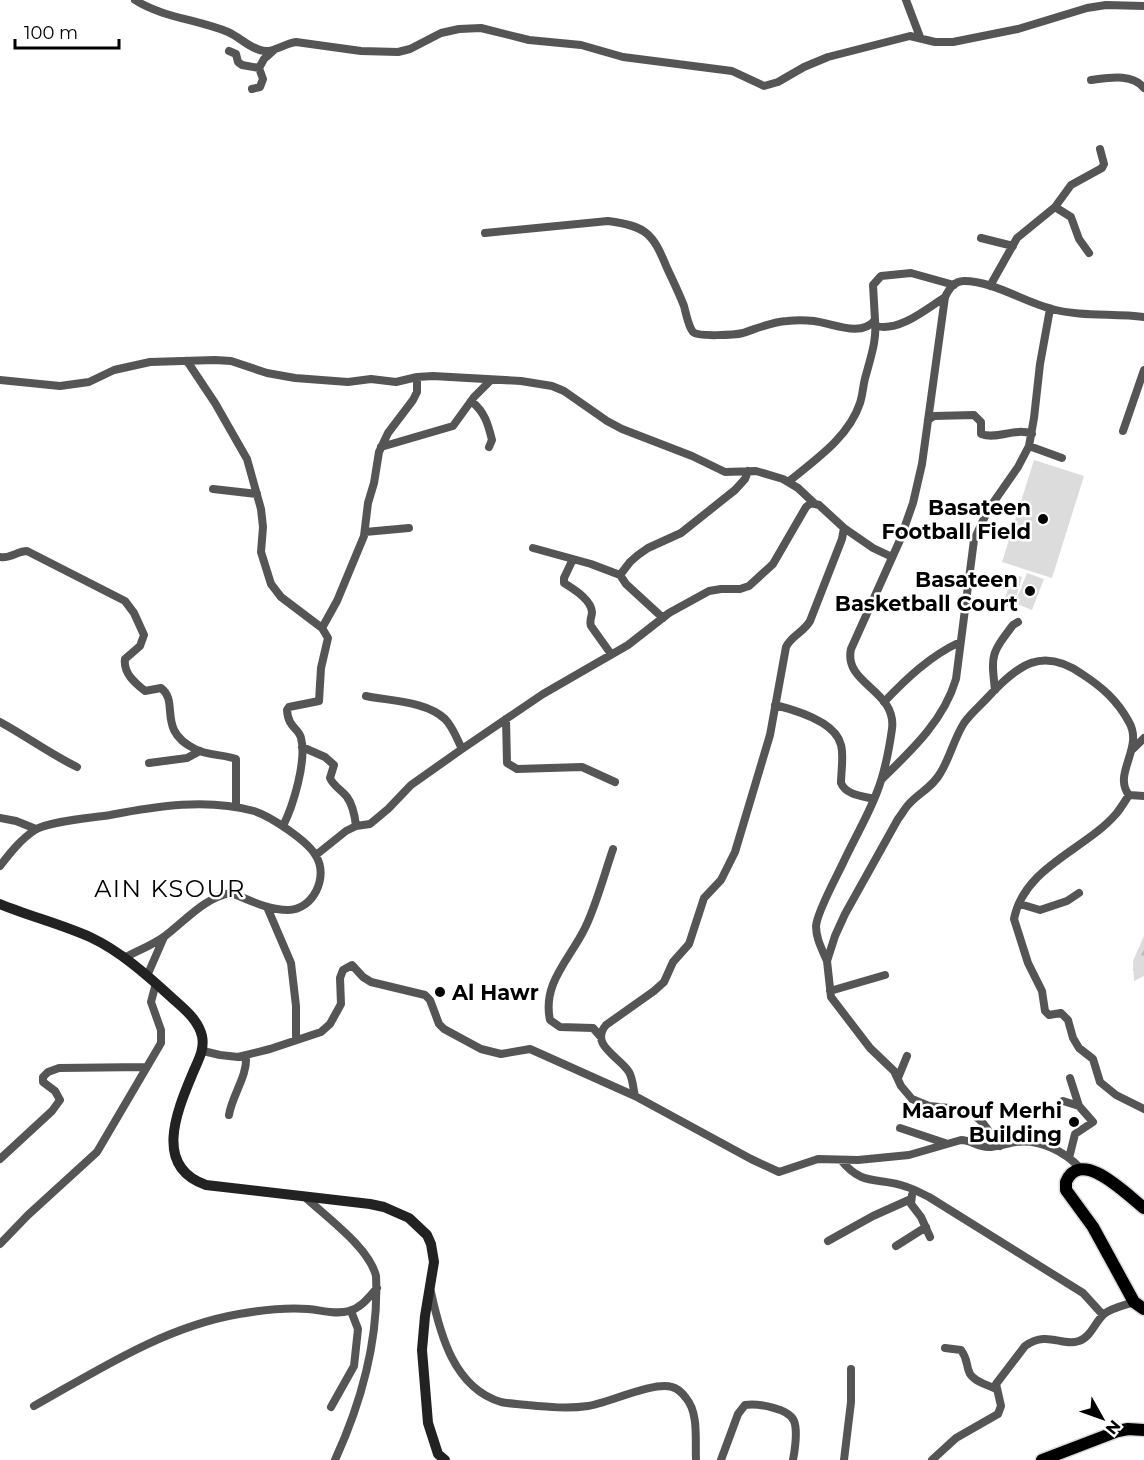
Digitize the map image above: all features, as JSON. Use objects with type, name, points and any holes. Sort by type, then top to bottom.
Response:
[{"type":"main road","points":[[0,904],[91,938],[124,958],[192,1016],[202,1035],[202,1051],[184,1096],[174,1131],[174,1152],[189,1178],[206,1185],[303,1195],[384,1207],[419,1225],[431,1244],[434,1262],[422,1350],[428,1423],[438,1454],[445,1460]]},
{"type":"main road","points":[[1139,1305],[1093,1227],[1066,1190],[1065,1182],[1073,1171],[1080,1168],[1099,1174],[1144,1208]]},
{"type":"main road","points":[[1042,1460],[1118,1431],[1144,1430]]},
{"type":"street","points":[[135,0],[154,9],[230,33],[256,48],[268,51],[296,42],[361,51],[398,52],[410,49],[441,33],[481,28],[529,40],[581,45],[623,57],[732,71],[764,86],[778,82],[828,57],[910,36],[935,42],[953,42],[1018,29],[1087,8],[1106,5],[1144,6]]},
{"type":"street","points":[[906,0],[920,37]]},
{"type":"street","points":[[252,89],[260,87],[263,79],[259,68],[264,59],[278,47]]},
{"type":"street","points":[[229,51],[236,54],[238,62],[242,65],[259,68]]},
{"type":"street","points":[[1091,80],[1115,77],[1139,81],[1144,88]]},
{"type":"street","points":[[990,286],[1004,258],[1023,232],[1055,207],[1071,185],[1102,168],[1104,164],[1100,149]]},
{"type":"street","points":[[1055,207],[1071,217],[1079,239],[1089,253]]},
{"type":"street","points":[[485,233],[608,221],[642,229],[660,249],[683,302],[692,330],[699,335],[737,334],[784,321],[813,321],[859,328],[875,323],[885,328],[904,322],[945,297]]},
{"type":"street","points":[[981,238],[1013,246]]},
{"type":"street","points":[[788,482],[843,433],[860,404],[875,344],[873,285],[882,276],[911,273],[954,285]]},
{"type":"street","points":[[1000,1146],[982,1122],[972,1113],[919,1103],[904,1092],[890,1066],[863,1040],[836,1005],[830,991],[827,960],[818,939],[816,923],[881,781],[893,717],[884,702],[855,673],[849,658],[913,504],[919,480],[945,297],[949,288],[963,280],[990,286],[1050,309],[1144,317]]},
{"type":"street","points":[[881,781],[929,730],[942,713],[952,691],[956,679],[974,540],[983,518],[1018,467],[1029,446],[1050,309]]},
{"type":"street","points":[[0,380],[60,386],[89,382],[128,366],[164,361],[225,360],[276,375],[348,382],[371,379],[401,382],[417,376],[521,381],[558,388],[606,422],[692,456],[724,472],[748,471],[767,474],[788,482],[830,514],[844,528],[873,548],[892,557]]},
{"type":"street","points":[[187,361],[247,459],[262,516],[261,552],[271,584],[281,597],[322,627],[328,638],[321,668],[319,701],[289,707],[287,710],[292,727],[300,735],[302,747],[301,768],[295,796],[283,826]]},
{"type":"street","points":[[1123,431],[1144,370]]},
{"type":"street","points":[[322,627],[337,601],[365,532],[368,503],[381,447],[388,433],[413,400],[417,392],[417,376]]},
{"type":"street","points":[[381,447],[453,426],[490,380]]},
{"type":"street","points":[[471,401],[482,410],[489,427],[492,440],[489,447]]},
{"type":"street","points":[[928,420],[934,416],[974,415],[981,422],[981,434],[988,437],[1008,432],[1032,434]]},
{"type":"street","points":[[1029,446],[1062,458]]},
{"type":"street","points":[[620,575],[643,551],[681,533],[735,490],[745,479],[748,471]]},
{"type":"street","points":[[213,489],[257,494]]},
{"type":"street","points":[[316,855],[346,831],[356,826],[366,826],[376,820],[411,785],[462,748],[543,694],[628,645],[663,618],[709,591],[740,590],[758,579],[773,564],[806,507],[814,503]]},
{"type":"street","points":[[365,532],[409,528]]},
{"type":"street","points":[[600,1036],[606,1025],[660,986],[676,958],[689,944],[702,902],[721,880],[735,852],[761,766],[786,647],[810,621],[842,539],[844,528]]},
{"type":"street","points":[[533,548],[620,575],[626,584],[663,618]]},
{"type":"street","points":[[0,557],[6,558],[21,551],[27,551],[125,601],[134,613],[144,635],[140,646],[125,659],[125,668],[145,691],[161,688],[165,691],[169,701],[169,718],[175,734],[200,751],[236,759],[236,807]]},
{"type":"street","points":[[573,559],[564,583],[577,591],[590,608],[591,626],[610,654]]},
{"type":"street","points":[[995,690],[994,651],[1013,625],[1018,622]]},
{"type":"street","points":[[884,702],[926,662],[960,642]]},
{"type":"street","points":[[827,960],[840,922],[898,819],[908,805],[933,784],[942,772],[951,747],[963,725],[1009,676],[1026,663],[1050,660],[1069,665],[1094,682],[1120,706],[1131,725],[1134,738],[1124,780],[1125,790],[1130,795],[1142,794]]},
{"type":"street","points":[[366,696],[423,707],[436,713],[449,725],[462,748]]},
{"type":"street","points":[[775,705],[810,716],[834,732],[841,744],[843,788],[853,794],[874,799]]},
{"type":"street","points":[[506,719],[507,764],[517,769],[582,767],[615,782]]},
{"type":"street","points":[[0,722],[56,757],[77,767]]},
{"type":"street","points":[[1133,749],[1144,738]]},
{"type":"street","points":[[302,747],[325,757],[334,765],[330,778],[348,798],[356,826]]},
{"type":"street","points":[[149,763],[187,758],[200,751]]},
{"type":"street","points":[[1130,795],[1116,815],[1038,877],[1015,913],[1014,925],[1028,963],[1042,991],[1045,1011],[1049,1015],[1060,1013],[1067,1017],[1075,1042],[1093,1059],[1098,1078],[1103,1085],[1116,1095],[1144,1109]]},
{"type":"street","points":[[0,866],[15,847],[36,829],[171,805],[208,804],[256,811],[283,826],[316,855],[320,866],[320,878],[316,892],[310,901],[298,908],[288,910],[267,907],[231,893],[227,894],[208,902],[164,938],[124,958]]},
{"type":"street","points":[[0,818],[16,821],[36,829]]},
{"type":"street","points":[[613,849],[585,927],[552,982],[548,999],[550,1020],[560,1027],[593,1028],[600,1036],[604,1047],[628,1071],[635,1096]]},
{"type":"street","points":[[1020,904],[1040,910],[1067,901],[1079,893]]},
{"type":"street","points":[[267,907],[291,963],[296,1006],[296,1039]]},
{"type":"street","points":[[0,1244],[97,1152],[145,1067],[158,1050],[162,1030],[151,1002],[152,980],[164,938]]},
{"type":"street","points":[[202,1051],[238,1057],[321,1032],[330,1024],[341,1004],[340,978],[344,970],[352,965],[371,982],[425,995],[430,1000],[439,1024],[444,1029],[481,1049],[501,1054],[530,1049],[635,1096],[774,1170],[784,1171],[818,1159],[875,1160],[909,1155],[945,1143],[967,1140],[985,1147],[1017,1142],[1037,1143],[1056,1150],[1080,1168]]},
{"type":"street","points":[[830,991],[885,975]]},
{"type":"street","points":[[229,1115],[247,1062],[246,1055]]},
{"type":"street","points":[[898,1078],[907,1056]]},
{"type":"street","points":[[0,1159],[52,1111],[60,1100],[56,1091],[44,1083],[43,1077],[48,1072],[58,1068],[145,1067]]},
{"type":"street","points":[[1069,1158],[1075,1134],[1093,1122],[1078,1106],[1070,1078]]},
{"type":"street","points":[[1063,1101],[1078,1106]]},
{"type":"street","points":[[900,1128],[945,1143]]},
{"type":"street","points":[[841,1160],[862,1178],[906,1186],[939,1204],[1083,1293],[1103,1315]]},
{"type":"street","points":[[828,1241],[910,1199],[914,1191]]},
{"type":"street","points":[[303,1195],[369,1258],[374,1267],[377,1288],[374,1336],[364,1379],[335,1460]]},
{"type":"street","points":[[910,1199],[930,1237]]},
{"type":"street","points":[[896,1246],[926,1227]]},
{"type":"street","points":[[34,1406],[156,1339],[204,1322],[238,1314],[282,1309],[341,1313],[351,1311],[365,1302],[377,1288]]},
{"type":"street","points":[[430,1290],[445,1344],[465,1378],[476,1389],[502,1402],[544,1407],[574,1407],[598,1404],[660,1386],[671,1386],[686,1397],[693,1412],[696,1460]]},
{"type":"street","points":[[932,1460],[956,1438],[998,1414],[1001,1406],[996,1389],[999,1379],[1024,1346],[1043,1339],[1078,1342],[1087,1335],[1103,1315],[1139,1305]]},
{"type":"street","points":[[331,1407],[354,1366],[358,1329],[351,1311]]},
{"type":"street","points":[[945,1348],[961,1350],[967,1358],[970,1374],[976,1381],[996,1389]]},
{"type":"street","points":[[844,1460],[851,1410],[851,1369]]},
{"type":"street","points":[[721,1460],[738,1414],[744,1405],[754,1403],[789,1415],[794,1422],[793,1460]]},
{"type":"green space","name":"Basateen Football Field","points":[[1034,460],[1084,476],[1052,578],[1002,562]]},
{"type":"green space","name":"Basateen Basketball Court","points":[[1027,573],[1044,579],[1032,610],[1015,603]]},
{"type":"green space","points":[[1012,574],[1022,577],[1013,608],[1003,606]]},
{"type":"green space","points":[[1144,936],[1144,976],[1134,981],[1133,961]]},
{"type":"place","name":"Basateen Football Field","points":[[1043,519]]},
{"type":"place","name":"Basateen Basketball Court","points":[[1030,591]]},
{"type":"place","name":"Al Hawr","points":[[440,992]]},
{"type":"place","name":"Maarouf Merhi Building","points":[[1074,1122]]},
{"type":"district","name":"AIN KSOUR","points":[[170,888]]}]
